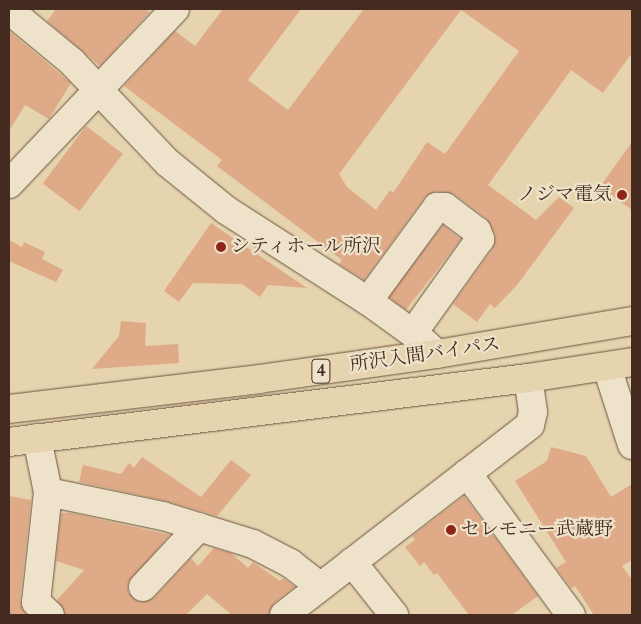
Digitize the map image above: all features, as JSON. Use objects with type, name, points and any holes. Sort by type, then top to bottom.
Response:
[{"type":"main road","name":"所沢入間バイパス","points":[[9,408],[260,379],[437,354],[632,321]]},
{"type":"main road","name":"所沢入間バイパス","points":[[9,442],[528,378],[620,364]]},
{"type":"street","points":[[9,184],[175,9]]},
{"type":"street","points":[[9,10],[36,30],[99,89],[168,163],[226,210],[368,301],[413,332],[437,354]]},
{"type":"street","points":[[368,301],[437,207],[445,207],[477,231],[480,239],[413,332]]},
{"type":"street","points":[[620,364],[632,445]]},
{"type":"street","points":[[284,615],[319,586],[530,425],[532,405],[528,378]]},
{"type":"street","points":[[37,438],[48,492],[36,602],[50,615]]},
{"type":"street","points":[[467,474],[571,615]]},
{"type":"street","points":[[48,492],[163,516],[253,544],[290,563],[319,586]]},
{"type":"street","points":[[143,587],[199,527]]},
{"type":"street","points":[[352,562],[394,615]]},
{"type":"building","points":[[56,9],[145,9],[150,12],[100,66],[47,21]]},
{"type":"building","points":[[223,9],[301,9],[248,80],[288,110],[364,9],[632,9],[632,53],[603,93],[571,70],[488,185],[536,220],[559,197],[574,208],[517,285],[495,308],[490,304],[477,322],[453,304],[493,248],[495,234],[486,218],[454,194],[437,191],[425,197],[364,280],[339,264],[342,260],[217,166],[222,160],[124,86],[175,31],[195,46]],"holes":[[[461,10],[519,51],[445,154],[427,142],[393,193],[390,190],[376,210],[347,187],[339,174]]]},
{"type":"building","points":[[9,31],[71,83],[49,119],[25,105],[9,131]]},
{"type":"building","points":[[86,126],[123,154],[79,211],[43,184]]},
{"type":"building","name":"ノジマ電気","points":[[632,142],[632,210],[600,187]]},
{"type":"building","name":"シティホール所沢","points":[[211,223],[307,288],[268,285],[260,297],[242,284],[193,283],[179,302],[164,291]]},
{"type":"building","points":[[443,225],[461,239],[406,310],[388,296]]},
{"type":"building","points":[[9,240],[22,247],[24,242],[45,252],[42,259],[63,270],[56,282],[9,261]]},
{"type":"building","points":[[121,321],[146,323],[145,346],[178,344],[179,363],[92,369],[119,336]]},
{"type":"building","points":[[551,447],[586,456],[611,497],[632,484],[632,560],[622,566],[632,580],[632,615],[594,615],[575,586],[571,588],[556,568],[566,562],[515,481],[547,461]]},
{"type":"building","points":[[142,457],[201,497],[231,460],[251,475],[217,516],[166,501],[79,482],[83,465],[121,474],[129,463],[134,468]]},
{"type":"building","points":[[9,496],[31,500],[20,600],[26,615],[9,615]]},
{"type":"building","points":[[464,496],[538,596],[513,614],[469,615],[437,573],[434,575],[424,562],[420,566],[405,547],[415,540],[412,536]]},
{"type":"building","points":[[61,513],[71,513],[170,535],[128,583],[128,592],[139,602],[154,598],[191,558],[198,566],[214,548],[231,553],[248,568],[253,562],[280,581],[283,578],[295,587],[274,603],[269,615],[232,615],[207,594],[186,615],[65,615],[57,600],[84,570],[56,561]]},
{"type":"place","name":"ノジマ電気","points":[[622,195]]},
{"type":"place","name":"シティホール所沢","points":[[221,247]]},
{"type":"place","name":"セレモニー武蔵野","points":[[451,530]]}]
